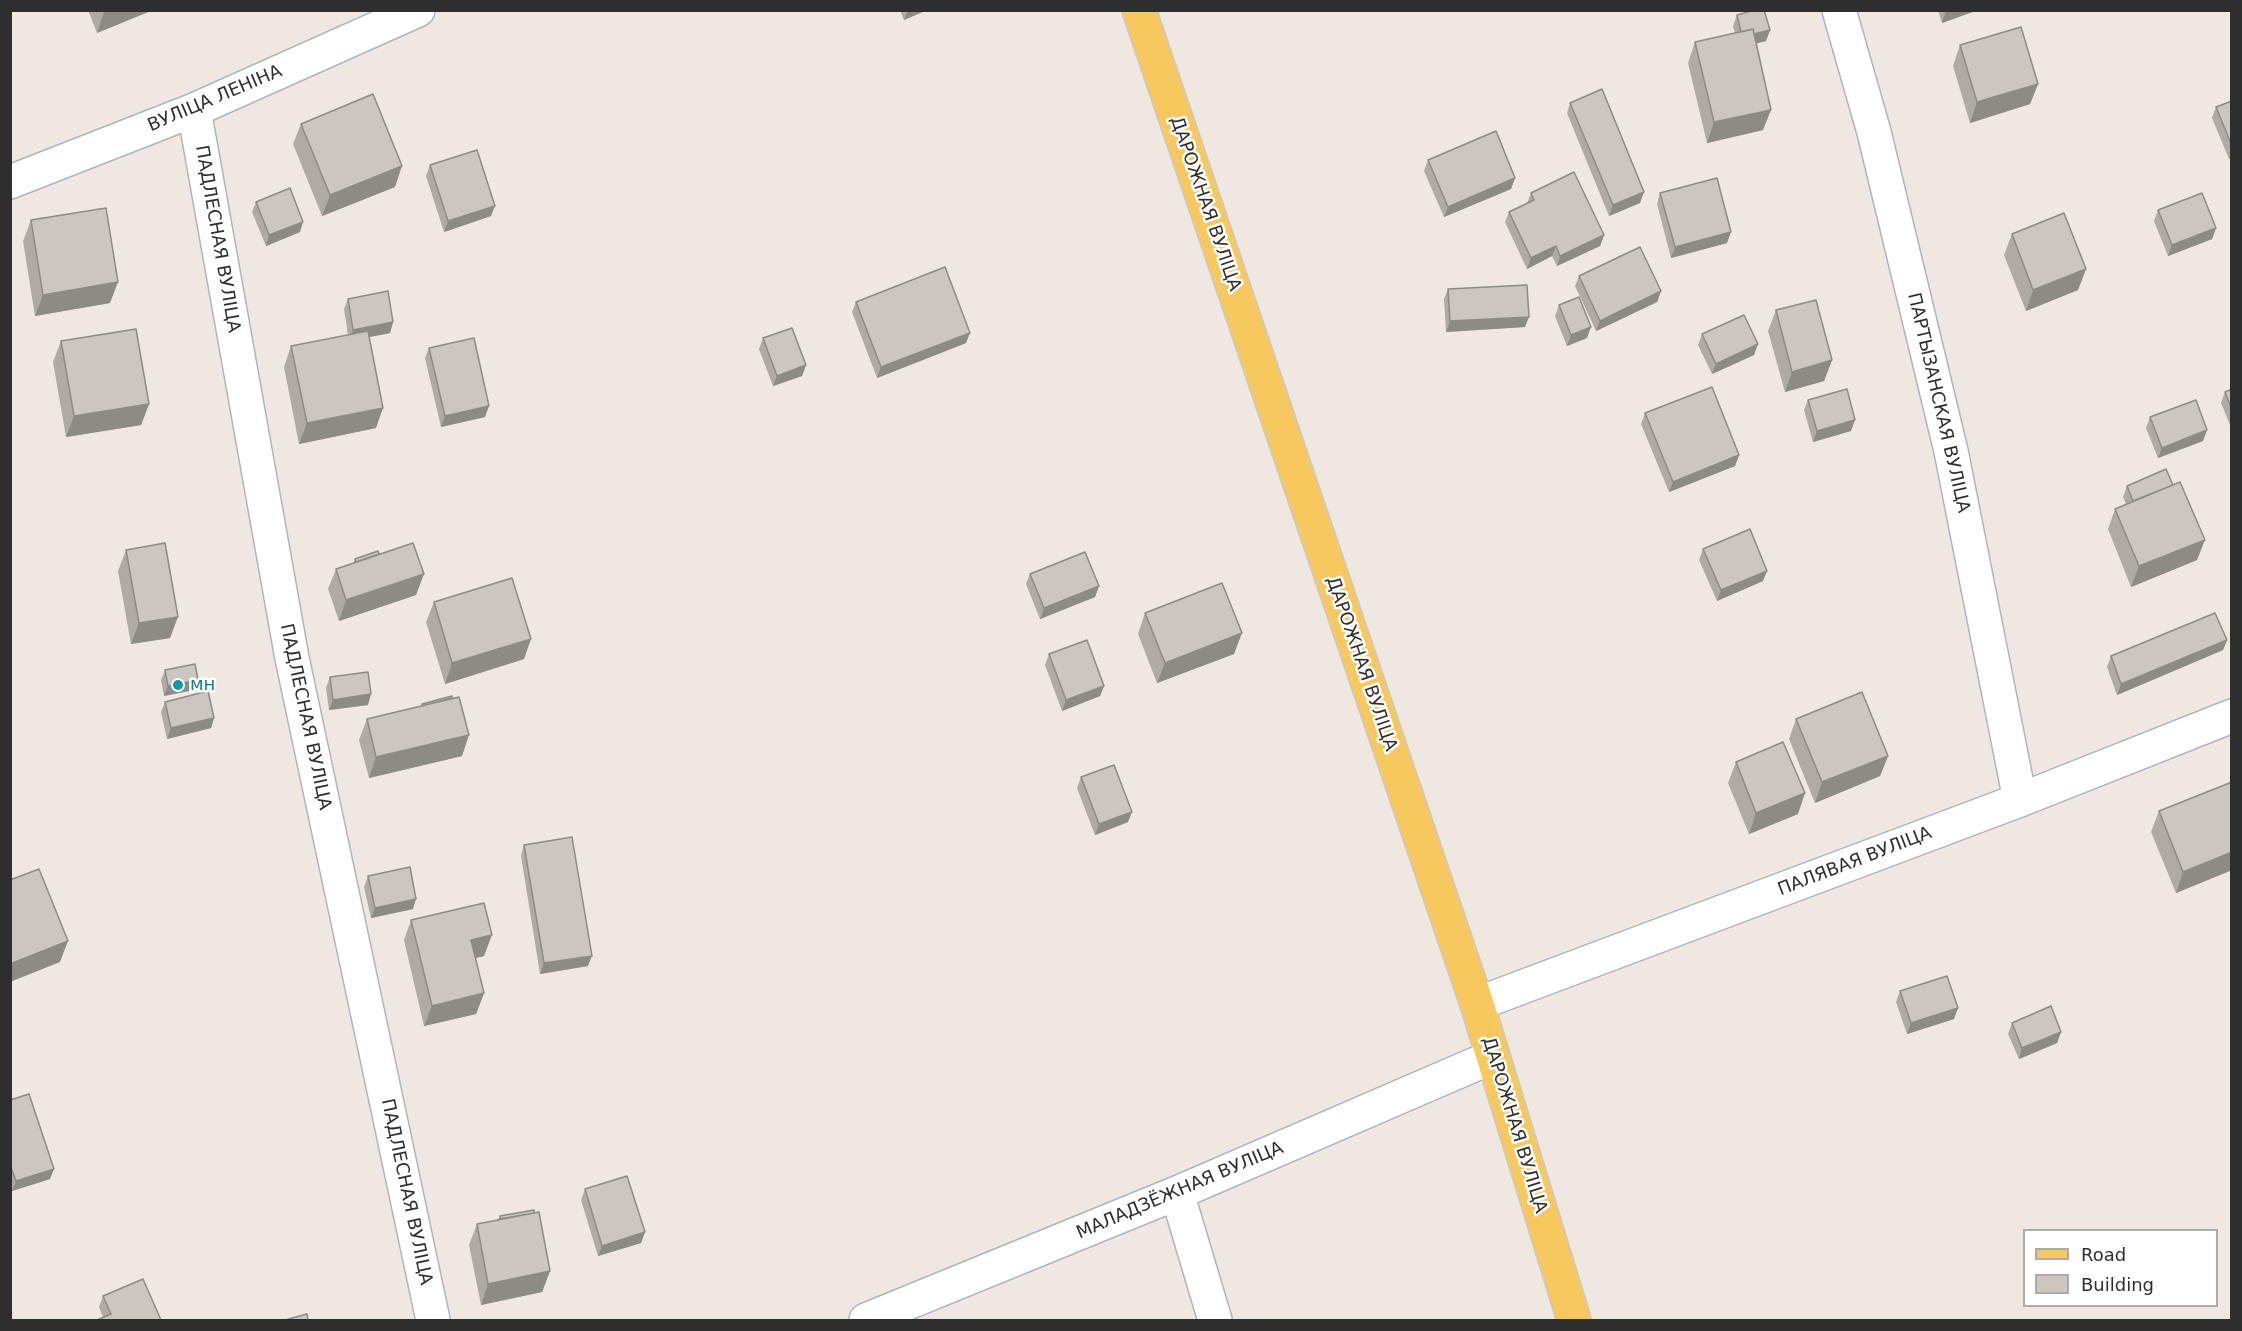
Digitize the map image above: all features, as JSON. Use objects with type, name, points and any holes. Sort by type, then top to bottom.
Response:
[{"type":"main road","name":"ДАРОЖНАЯ ВУЛІЦА","points":[[1139,10],[1478,1004],[1492,1057],[1574,1320]]},
{"type":"street","name":"ВУЛІЦА ЛЕНІНА","points":[[10,182],[194,110],[418,10]]},
{"type":"street","name":"ПАРТЫЗАНСКАЯ ВУЛІЦА","points":[[1839,10],[1874,132],[1951,451],[2020,800]]},
{"type":"street","name":"ПАДЛЕСНАЯ ВУЛІЦА","points":[[194,110],[292,658],[433,1320]]},
{"type":"street","name":"ПАЛЯВАЯ ВУЛІЦА","points":[[1478,1004],[2020,800],[2232,716]]},
{"type":"street","name":"МАЛАДЗЁЖНАЯ ВУЛІЦА","points":[[866,1320],[1177,1193],[1492,1057]]},
{"type":"street","points":[[1177,1193],[1215,1320]]},
{"type":"building","points":[[1764,10],[1770,30],[1754,34],[1753,29],[1741,32],[1737,15]]},
{"type":"building","points":[[2021,27],[2038,84],[1977,102],[1960,45]]},
{"type":"building","points":[[1753,29],[1771,110],[1714,122],[1695,42]]},
{"type":"building","points":[[1602,89],[1644,192],[1613,205],[1570,103]]},
{"type":"building","points":[[373,94],[402,166],[330,195],[301,124]]},
{"type":"building","points":[[2232,101],[2232,146],[2216,107]]},
{"type":"building","points":[[1496,131],[1515,178],[1448,207],[1428,160]]},
{"type":"building","points":[[477,150],[495,206],[448,221],[430,165]]},
{"type":"building","points":[[1574,172],[1604,235],[1560,256],[1556,246],[1531,258],[1509,212],[1534,200],[1531,193]]},
{"type":"building","points":[[1717,178],[1731,232],[1675,247],[1660,193]]},
{"type":"building","points":[[290,188],[303,222],[269,235],[256,202]]},
{"type":"building","points":[[2202,193],[2216,228],[2172,245],[2158,210]]},
{"type":"building","points":[[106,208],[118,282],[43,295],[31,220]]},
{"type":"building","points":[[2064,213],[2086,269],[2033,290],[2012,234]]},
{"type":"building","points":[[1640,247],[1661,291],[1600,321],[1579,276]]},
{"type":"building","points":[[945,267],[970,333],[881,367],[856,302]]},
{"type":"building","points":[[1527,285],[1529,317],[1450,321],[1448,289]]},
{"type":"building","points":[[388,291],[393,322],[353,330],[348,299]]},
{"type":"building","points":[[1579,297],[1591,327],[1571,335],[1559,305]]},
{"type":"building","points":[[1816,300],[1832,360],[1792,372],[1776,310]]},
{"type":"building","points":[[1744,315],[1758,344],[1716,364],[1702,334]]},
{"type":"building","points":[[792,328],[806,365],[777,376],[763,338]]},
{"type":"building","points":[[136,329],[149,404],[74,416],[61,341]]},
{"type":"building","points":[[368,331],[383,408],[307,423],[291,346]]},
{"type":"building","points":[[474,338],[489,406],[445,416],[429,348]]},
{"type":"building","points":[[1712,387],[1739,455],[1673,482],[1645,413]]},
{"type":"building","points":[[1847,389],[1855,420],[1817,431],[1808,400]]},
{"type":"building","points":[[2232,389],[2232,410],[2225,392]]},
{"type":"building","points":[[2196,400],[2207,430],[2162,448],[2150,417]]},
{"type":"building","points":[[2166,469],[2173,485],[2133,501],[2127,486]]},
{"type":"building","points":[[2180,482],[2205,540],[2139,566],[2115,509]]},
{"type":"building","points":[[1750,529],[1767,571],[1721,590],[1703,549]]},
{"type":"building","points":[[165,543],[178,617],[139,623],[126,550]]},
{"type":"building","points":[[413,543],[424,574],[346,600],[336,569]]},
{"type":"building","points":[[378,551],[379,554],[356,562],[355,559]]},
{"type":"building","points":[[1085,552],[1099,586],[1044,608],[1030,574]]},
{"type":"building","points":[[512,578],[531,639],[452,663],[434,602]]},
{"type":"building","points":[[1222,583],[1242,633],[1165,663],[1145,613]]},
{"type":"building","points":[[2215,613],[2227,640],[2121,684],[2111,656]]},
{"type":"building","points":[[1087,640],[1104,686],[1066,700],[1049,654]]},
{"type":"building","points":[[195,664],[198,680],[168,686],[165,670]]},
{"type":"building","points":[[368,672],[371,694],[333,700],[330,677]]},
{"type":"building","points":[[208,691],[214,718],[171,728],[165,702]]},
{"type":"building","points":[[1862,692],[1888,756],[1822,782],[1796,719]]},
{"type":"building","points":[[452,696],[452,698],[422,706],[422,704]]},
{"type":"building","points":[[459,697],[469,735],[376,757],[367,719]]},
{"type":"building","points":[[1783,742],[1805,793],[1756,813],[1736,762]]},
{"type":"building","points":[[1114,765],[1132,812],[1099,824],[1081,777]]},
{"type":"building","points":[[2232,782],[2232,852],[2183,872],[2159,811]]},
{"type":"building","points":[[572,837],[592,956],[544,963],[524,845]]},
{"type":"building","points":[[410,867],[416,899],[375,908],[368,876]]},
{"type":"building","points":[[39,869],[68,941],[10,964],[10,880]]},
{"type":"building","points":[[484,903],[492,935],[471,940],[484,993],[432,1006],[411,920]]},
{"type":"building","points":[[1947,976],[1958,1008],[1911,1023],[1900,991]]},
{"type":"building","points":[[2051,1006],[2061,1032],[2022,1048],[2012,1023]]},
{"type":"building","points":[[29,1094],[54,1169],[16,1181],[10,1165],[10,1100]]},
{"type":"building","points":[[627,1176],[645,1232],[602,1246],[585,1189]]},
{"type":"building","points":[[534,1210],[534,1213],[500,1219],[500,1216]]},
{"type":"building","points":[[539,1212],[550,1271],[488,1284],[477,1224]]},
{"type":"building","points":[[143,1279],[161,1320],[97,1320],[111,1314],[103,1296]]},
{"type":"building","points":[[307,1314],[308,1320],[285,1320]]},
{"type":"place","name":"мн","points":[[178,685]]}]
